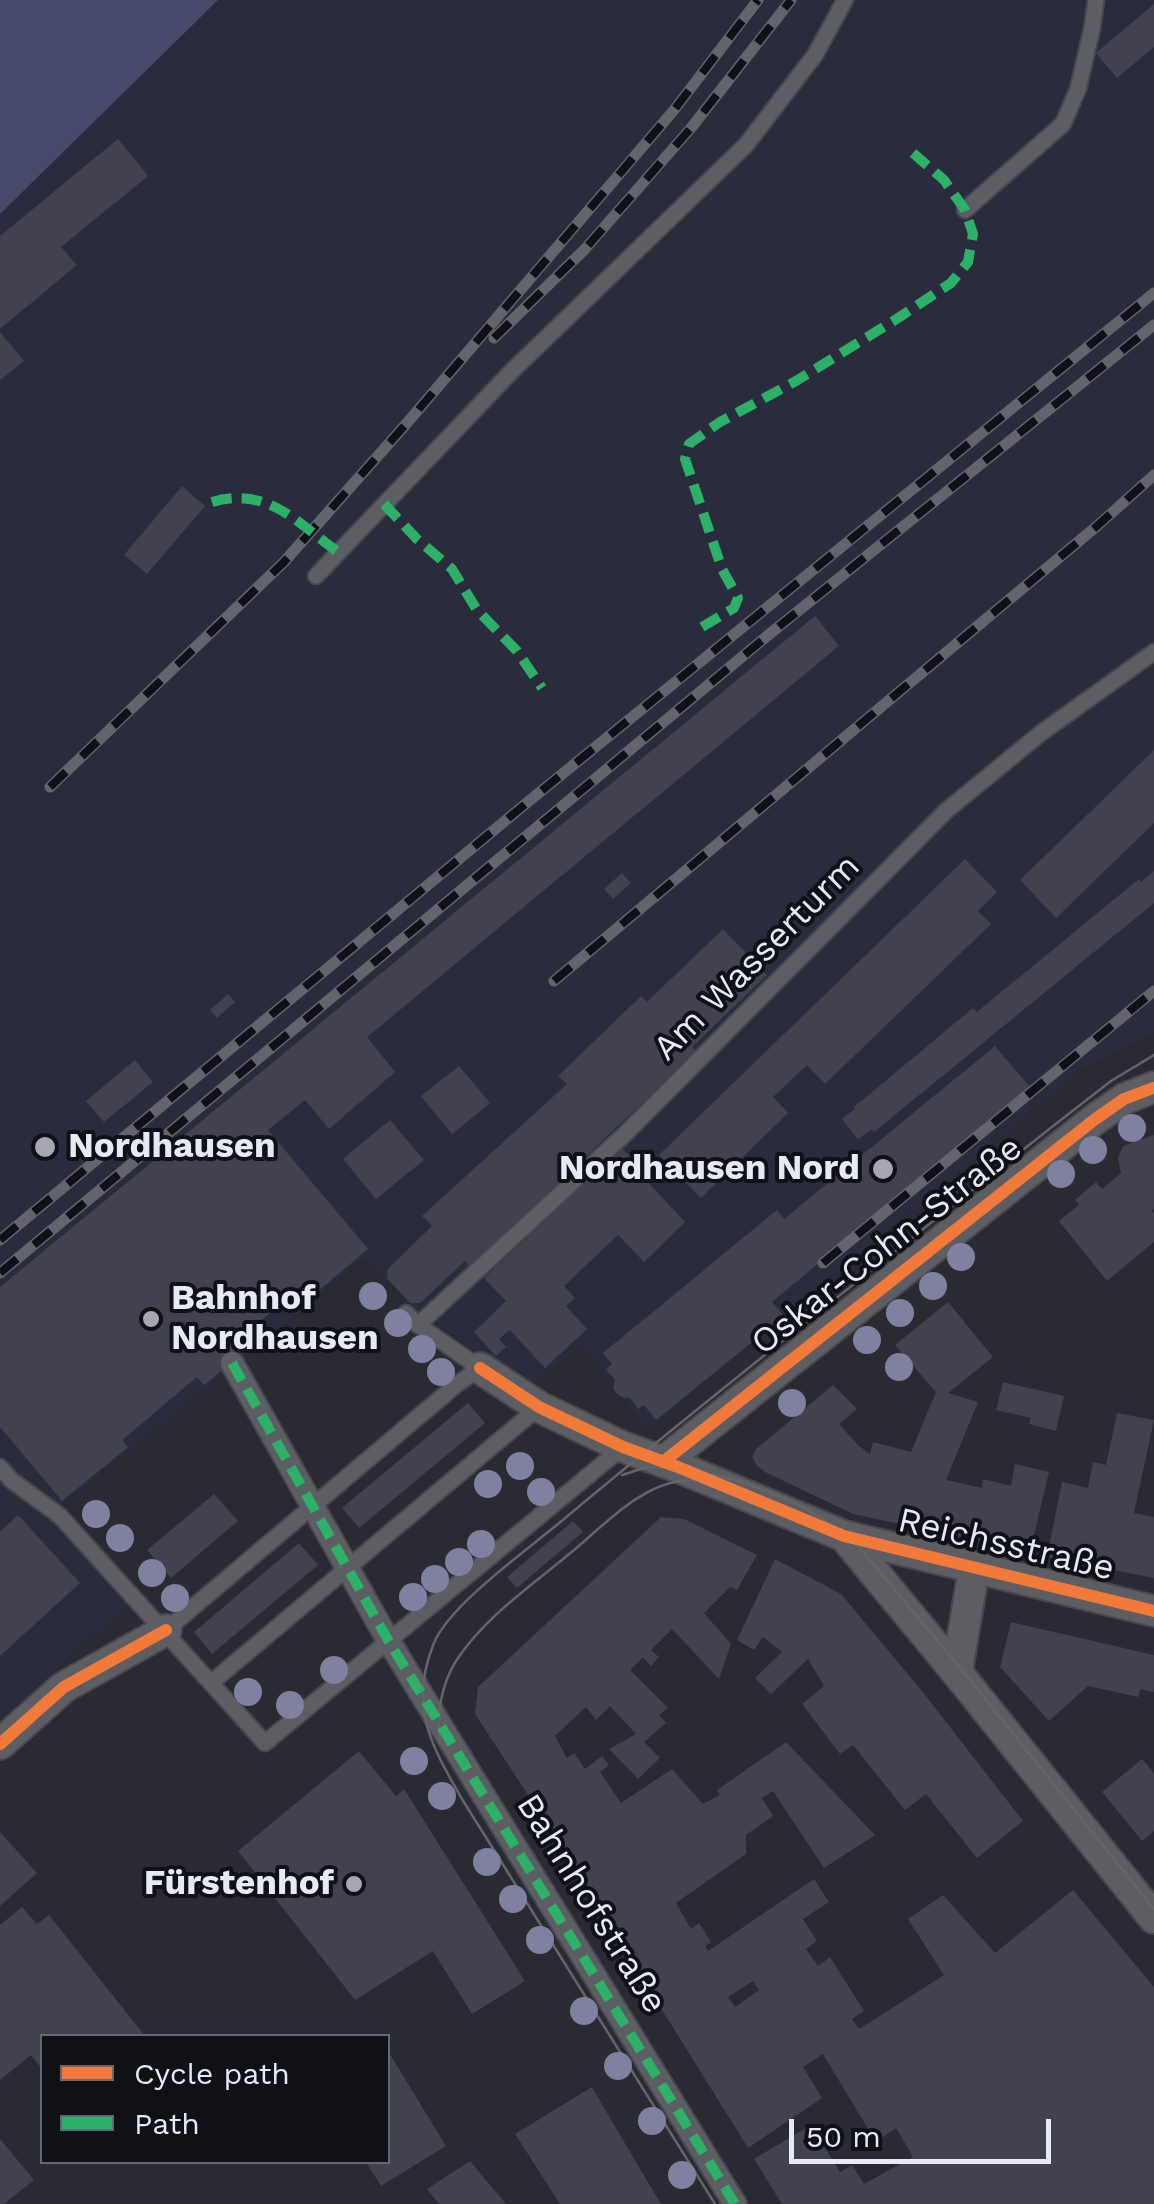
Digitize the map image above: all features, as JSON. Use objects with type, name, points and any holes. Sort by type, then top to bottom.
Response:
[{"type":"street","name":"Oskar-Cohn-Straße","points":[[663,1462],[1094,1120],[1124,1099],[1154,1087]]},
{"type":"street","name":"Bahnhofstraße","points":[[232,1362],[388,1640],[735,2204]]},
{"type":"street","name":"Reichsstraße","points":[[480,1368],[539,1407],[623,1447],[844,1536],[1154,1611]]},
{"type":"street","points":[[844,1536],[1154,1918]]},
{"type":"street","points":[[959,1675],[974,1568]]},
{"type":"street","points":[[0,1744],[64,1688],[166,1630]]},
{"type":"lane","points":[[316,576],[512,371],[746,145],[815,55],[846,0]]},
{"type":"lane","points":[[965,210],[1063,124],[1078,89],[1096,0]]},
{"type":"lane","name":"Am Wasserturm","points":[[418,1325],[625,1134],[946,810],[1041,733],[1154,652]]},
{"type":"lane","points":[[166,1630],[480,1368],[418,1325],[406,1312]]},
{"type":"lane","points":[[212,1682],[539,1407]]},
{"type":"lane","points":[[4,1479],[60,1516],[265,1743],[623,1447]]},
{"type":"shaded area","points":[[0,0],[218,0],[0,214]]},
{"type":"shaded area","points":[[218,0],[1154,0],[1154,1033],[1082,1068],[649,1429],[581,1345],[529,1388],[411,1306],[365,1258],[50,1514],[129,1603],[0,1721],[0,214]]},
{"type":"building","points":[[1154,4],[1154,47],[1117,78],[1096,53]]},
{"type":"building","points":[[118,139],[148,176],[61,247],[77,265],[0,329],[0,236]]},
{"type":"building","points":[[0,332],[24,361],[0,380]]},
{"type":"building","points":[[182,486],[205,506],[147,574],[124,555]]},
{"type":"building","points":[[815,616],[839,646],[367,1037],[395,1072],[329,1129],[305,1100],[268,1130],[368,1249],[298,1308],[290,1297],[249,1330],[258,1341],[204,1385],[197,1377],[122,1440],[128,1447],[62,1501],[0,1427],[0,1287]]},
{"type":"building","points":[[1154,750],[1154,823],[1056,918],[1020,880]]},
{"type":"building","points":[[965,859],[997,892],[978,911],[991,924],[825,1084],[807,1065],[773,1097],[788,1113],[701,1198],[659,1155]]},
{"type":"building","points":[[1154,871],[1154,903],[874,1132],[872,1129],[858,1139],[842,1119],[854,1107],[973,1008],[977,1012],[1139,879],[1141,882]]},
{"type":"building","points":[[622,873],[631,883],[613,899],[604,889]]},
{"type":"building","points":[[723,929],[767,975],[692,1047],[696,1052],[470,1266],[465,1261],[420,1303],[410,1303],[387,1278],[388,1269],[432,1226],[422,1216],[567,1084],[558,1076],[641,996],[647,1002]]},
{"type":"building","points":[[228,994],[235,1002],[217,1018],[210,1010]]},
{"type":"building","points":[[995,1046],[1030,1087],[772,1302],[784,1316],[656,1420],[644,1405],[638,1409],[630,1398],[616,1393],[615,1380],[606,1369],[612,1364],[603,1353],[777,1210],[784,1219]]},
{"type":"building","points":[[135,1060],[153,1082],[104,1122],[86,1101]]},
{"type":"building","points":[[459,1066],[490,1103],[452,1134],[421,1096]]},
{"type":"building","points":[[390,1120],[424,1160],[376,1199],[343,1159]]},
{"type":"building","points":[[1154,1135],[1154,1242],[1107,1281],[1059,1221],[1079,1205],[1075,1200],[1096,1182],[1102,1189],[1121,1173],[1118,1158],[1123,1146]]},
{"type":"building","points":[[622,1148],[645,1172],[641,1175],[685,1222],[644,1262],[618,1235],[564,1286],[575,1298],[566,1306],[587,1329],[545,1368],[510,1330],[499,1339],[506,1347],[496,1356],[474,1332],[506,1301],[484,1278]]},
{"type":"building","points":[[948,1302],[993,1357],[948,1393],[978,1402],[946,1480],[982,1488],[983,1479],[1011,1486],[1015,1464],[1049,1472],[1030,1552],[853,1514],[765,1472],[752,1457],[756,1449],[833,1385],[857,1409],[839,1424],[859,1446],[870,1454],[873,1442],[911,1452],[936,1392],[895,1345]]},
{"type":"building","points":[[1003,1382],[1064,1396],[1056,1431],[1029,1424],[1031,1418],[996,1410]]},
{"type":"building","points":[[468,1403],[485,1423],[359,1528],[342,1508]]},
{"type":"building","points":[[1117,1413],[1154,1420],[1134,1513],[1154,1517],[1154,1578],[1047,1557],[1062,1482],[1088,1488],[1093,1462],[1106,1465]]},
{"type":"building","points":[[214,1494],[238,1521],[171,1578],[147,1550]]},
{"type":"building","points":[[18,1515],[80,1583],[0,1656],[0,1532]]},
{"type":"building","points":[[661,1517],[684,1519],[757,1555],[737,1590],[730,1587],[704,1613],[731,1644],[719,1679],[672,1629],[651,1650],[659,1657],[651,1666],[643,1657],[630,1670],[668,1708],[659,1715],[666,1723],[644,1742],[660,1758],[638,1779],[609,1749],[636,1734],[610,1706],[596,1720],[586,1707],[555,1736],[567,1758],[574,1753],[585,1769],[602,1756],[609,1765],[600,1772],[621,1803],[672,1769],[703,1804],[786,1742],[875,1835],[824,1868],[773,1791],[762,1798],[773,1816],[746,1835],[746,1854],[676,1903],[691,1929],[699,1923],[711,1942],[705,1946],[708,1951],[814,1879],[829,1902],[803,1919],[817,1941],[806,1949],[818,1966],[830,1957],[864,2011],[852,2019],[859,2029],[944,1975],[908,1919],[943,1895],[995,1953],[1073,1890],[1154,1987],[1154,2204],[782,2204],[754,2159],[811,2125],[840,2172],[852,2165],[864,2184],[913,2157],[896,2128],[876,2142],[823,2054],[803,2067],[822,2098],[748,2148],[475,1714],[478,1687]],"holes":[[[753,1981],[759,1990],[735,2007],[728,1997]]]},
{"type":"building","points":[[573,1521],[583,1532],[517,1588],[507,1577]]},
{"type":"building","points":[[299,1543],[318,1565],[212,1654],[194,1632]]},
{"type":"building","points":[[775,1559],[841,1594],[1023,1821],[977,1858],[926,1794],[905,1810],[853,1745],[840,1754],[802,1704],[824,1686],[808,1659],[771,1694],[755,1678],[782,1652],[763,1637],[754,1650],[737,1640]]},
{"type":"building","points":[[1011,1622],[1154,1655],[1154,1692],[1140,1689],[1138,1697],[1088,1686],[1049,1721],[1000,1667]]},
{"type":"building","points":[[359,1751],[396,1796],[404,1789],[525,1981],[472,2014],[433,1951],[355,2000],[238,1851]]},
{"type":"building","points":[[1142,1759],[1154,1773],[1154,1831],[1142,1841],[1102,1792]]},
{"type":"building","points":[[0,1832],[37,1873],[0,1906]]},
{"type":"building","points":[[22,1907],[37,1924],[49,1915],[143,2034],[40,2034],[40,2066],[31,2055],[0,2080],[0,1925]]},
{"type":"building","points":[[390,2054],[446,2146],[381,2186],[367,2164],[390,2164]]},
{"type":"building","points":[[592,2087],[661,2204],[560,2204],[515,2134]]},
{"type":"building","points":[[0,2139],[34,2180],[4,2204],[0,2204]]},
{"type":"building","points":[[470,2161],[506,2204],[439,2204],[427,2189]]},
{"type":"tram line","points":[[715,2204],[441,1761],[423,1706],[426,1666],[434,1643],[456,1611],[492,1577],[684,1420],[1111,1081],[1154,1055]]},
{"type":"tram line","points":[[622,1475],[660,1467],[726,1478],[801,1507],[853,1540],[1154,1909]]},
{"type":"tram line","points":[[440,1743],[443,1690],[456,1661],[481,1629],[632,1501],[665,1485],[699,1479]]},
{"type":"railway","points":[[50,787],[284,562],[674,110],[758,0]]},
{"type":"railway","points":[[494,338],[585,249],[691,128],[791,0]]},
{"type":"railway","points":[[0,1240],[529,801],[1154,293]]},
{"type":"railway","points":[[0,1273],[772,632],[1154,325]]},
{"type":"railway","points":[[554,981],[1154,475]]},
{"type":"railway","points":[[823,1263],[1154,991]]},
{"type":"marked path","points":[[702,627],[734,608],[738,598],[722,569],[685,459],[689,444],[895,320],[951,283],[968,262],[973,234],[965,210],[944,180],[913,153]]},
{"type":"marked path","points":[[212,502],[232,498],[265,503],[338,552]]},
{"type":"marked path","points":[[384,504],[452,569],[477,610],[517,651],[542,688]]},
{"type":"marked path","points":[[232,1363],[388,1640],[735,2204]]},
{"type":"cycle path","points":[[663,1462],[1094,1120],[1124,1099],[1153,1088]]},
{"type":"cycle path","points":[[480,1368],[539,1407],[623,1447],[844,1536],[1154,1611]]},
{"type":"cycle path","points":[[0,1744],[64,1687],[166,1630]]},
{"type":"place","name":"Nordhausen","points":[[45,1147]]},
{"type":"place","name":"Nordhausen Nord","points":[[883,1169]]},
{"type":"place","name":"Bahnhof Nordhausen","points":[[151,1319]]},
{"type":"place","name":"Fürstenhof","points":[[354,1884]]}]
